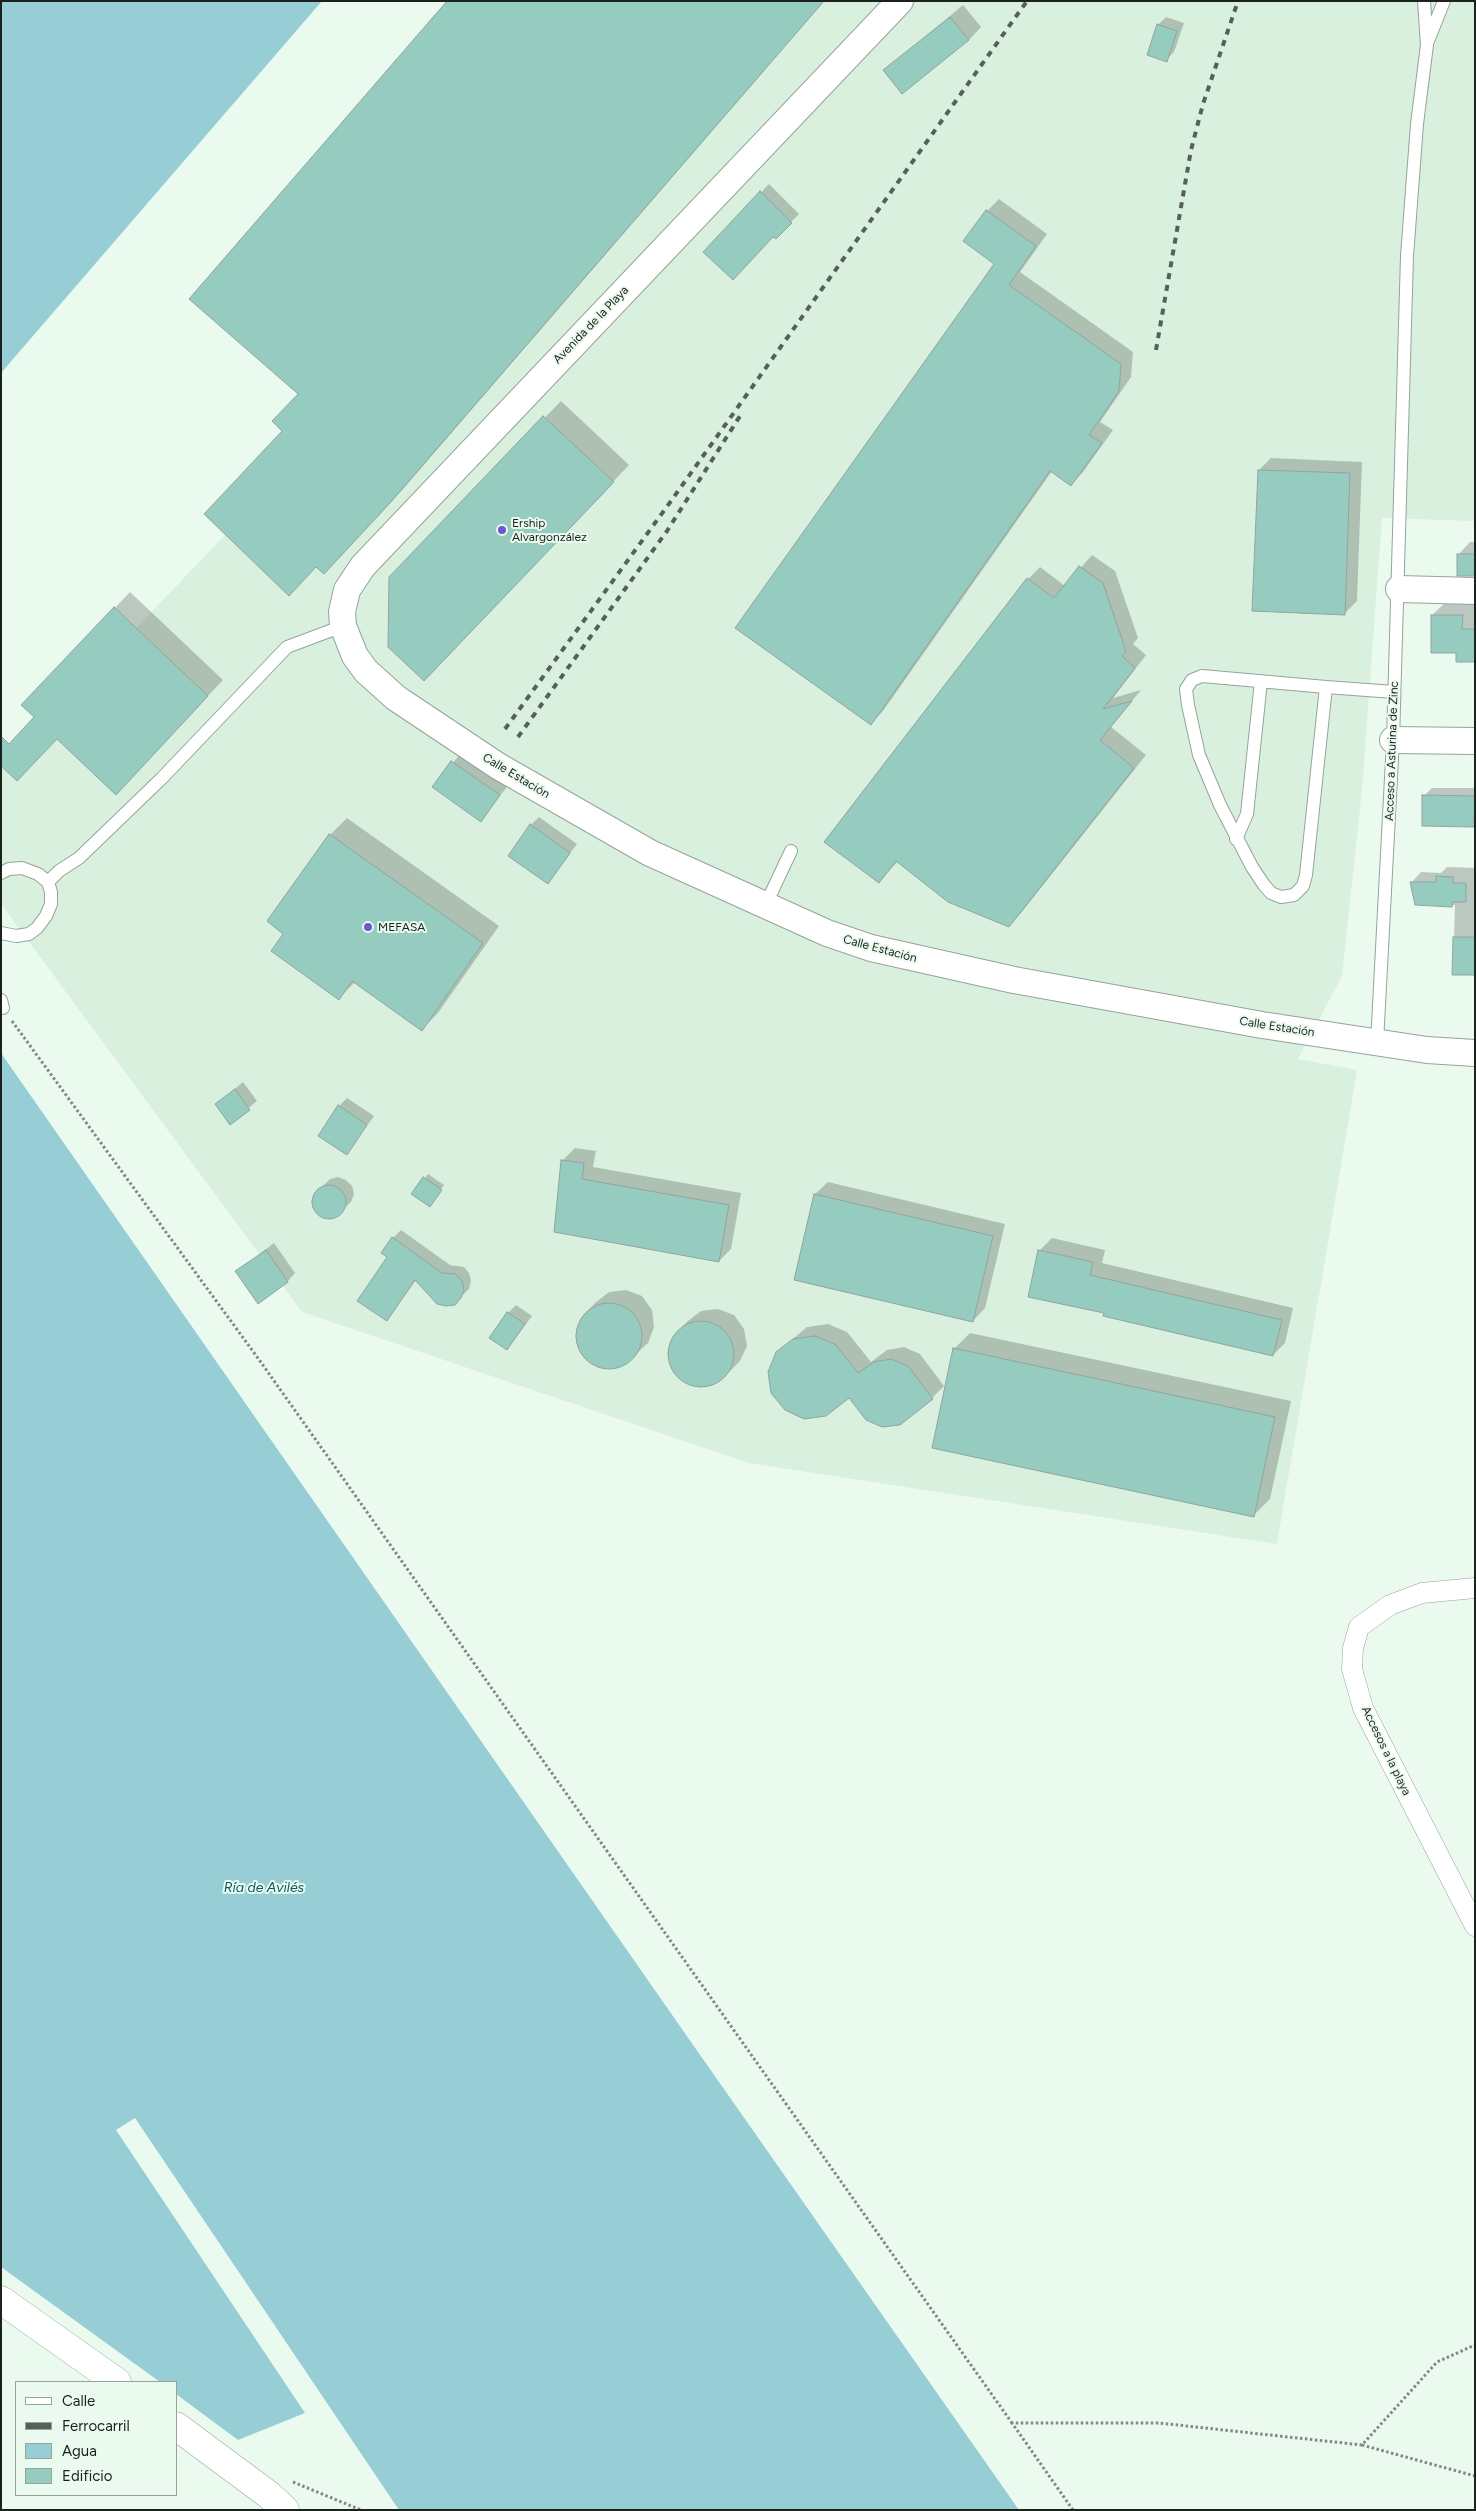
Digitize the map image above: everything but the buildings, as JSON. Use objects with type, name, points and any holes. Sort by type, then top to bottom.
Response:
[{"type":"street","name":"Avenida de la Playa","points":[[366,671],[351,648],[343,626],[342,612],[347,590],[376,551],[900,1]]},
{"type":"street","points":[[1398,589],[1475,591]]},
{"type":"street","name":"Calle Estación","points":[[366,671],[396,698],[498,766],[650,853],[827,933],[871,948],[1024,982],[1262,1025],[1377,1043],[1467,1053]]},
{"type":"street","points":[[1393,740],[1475,741]]},
{"type":"street","name":"Accesos a la playa","points":[[1475,1588],[1422,1592],[1390,1605],[1359,1628],[1353,1648],[1352,1669],[1363,1708],[1475,1926]]},
{"type":"street","points":[[1,2300],[115,2381]]},
{"type":"street","points":[[178,2427],[269,2495],[285,2510]]},
{"type":"lane","points":[[1424,1],[1426,46]]},
{"type":"lane","points":[[1426,46],[1444,1]]},
{"type":"lane","name":"Acceso a Asturina de Zinc","points":[[1377,1043],[1393,740],[1403,460],[1407,256],[1417,124],[1426,46]]},
{"type":"lane","points":[[48,882],[59,871],[79,858],[162,778],[287,647],[343,626]]},
{"type":"lane","points":[[1326,687],[1303,886],[1294,896],[1281,897],[1272,892],[1252,867],[1236,839],[1199,755],[1192,731],[1186,689],[1192,680],[1202,676],[1394,692]]},
{"type":"lane","points":[[1236,839],[1247,814],[1261,682]]},
{"type":"lane","points":[[765,906],[791,851]]},
{"type":"lane","points":[[1,873],[9,869],[22,868],[38,874],[48,882],[52,892],[51,904],[46,916],[37,928],[29,934],[3,937]]},
{"type":"path","points":[[2,1004],[260,1361],[1073,2510]]},
{"type":"path","points":[[1362,2445],[1437,2362],[1475,2345]]},
{"type":"path","points":[[1012,2423],[1159,2423],[1362,2445],[1475,2476]]},
{"type":"shaded area","points":[[708,1],[1475,1],[1475,521],[1382,518],[1362,790],[1342,976],[1298,1059],[1357,1070],[1277,1544],[749,1463],[302,1312],[1,904],[1,770],[710,26]]},
{"type":"water","points":[[1,1],[322,1],[1,373]]},
{"type":"water","name":"Ría de Avilés","points":[[1,1053],[1019,2510],[399,2510],[135,2118],[116,2130],[305,2413],[238,2440],[178,2395],[178,2381],[159,2381],[1,2267]]},
{"type":"railway","points":[[505,729],[671,501],[1027,1]]},
{"type":"railway","points":[[1156,350],[1191,150],[1203,104],[1238,1]]},
{"type":"railway","points":[[518,737],[667,531],[740,416]]},
{"type":"place","name":"Ership Alvargonzález","points":[[502,530]]},
{"type":"place","name":"MEFASA","points":[[368,927]]}]
